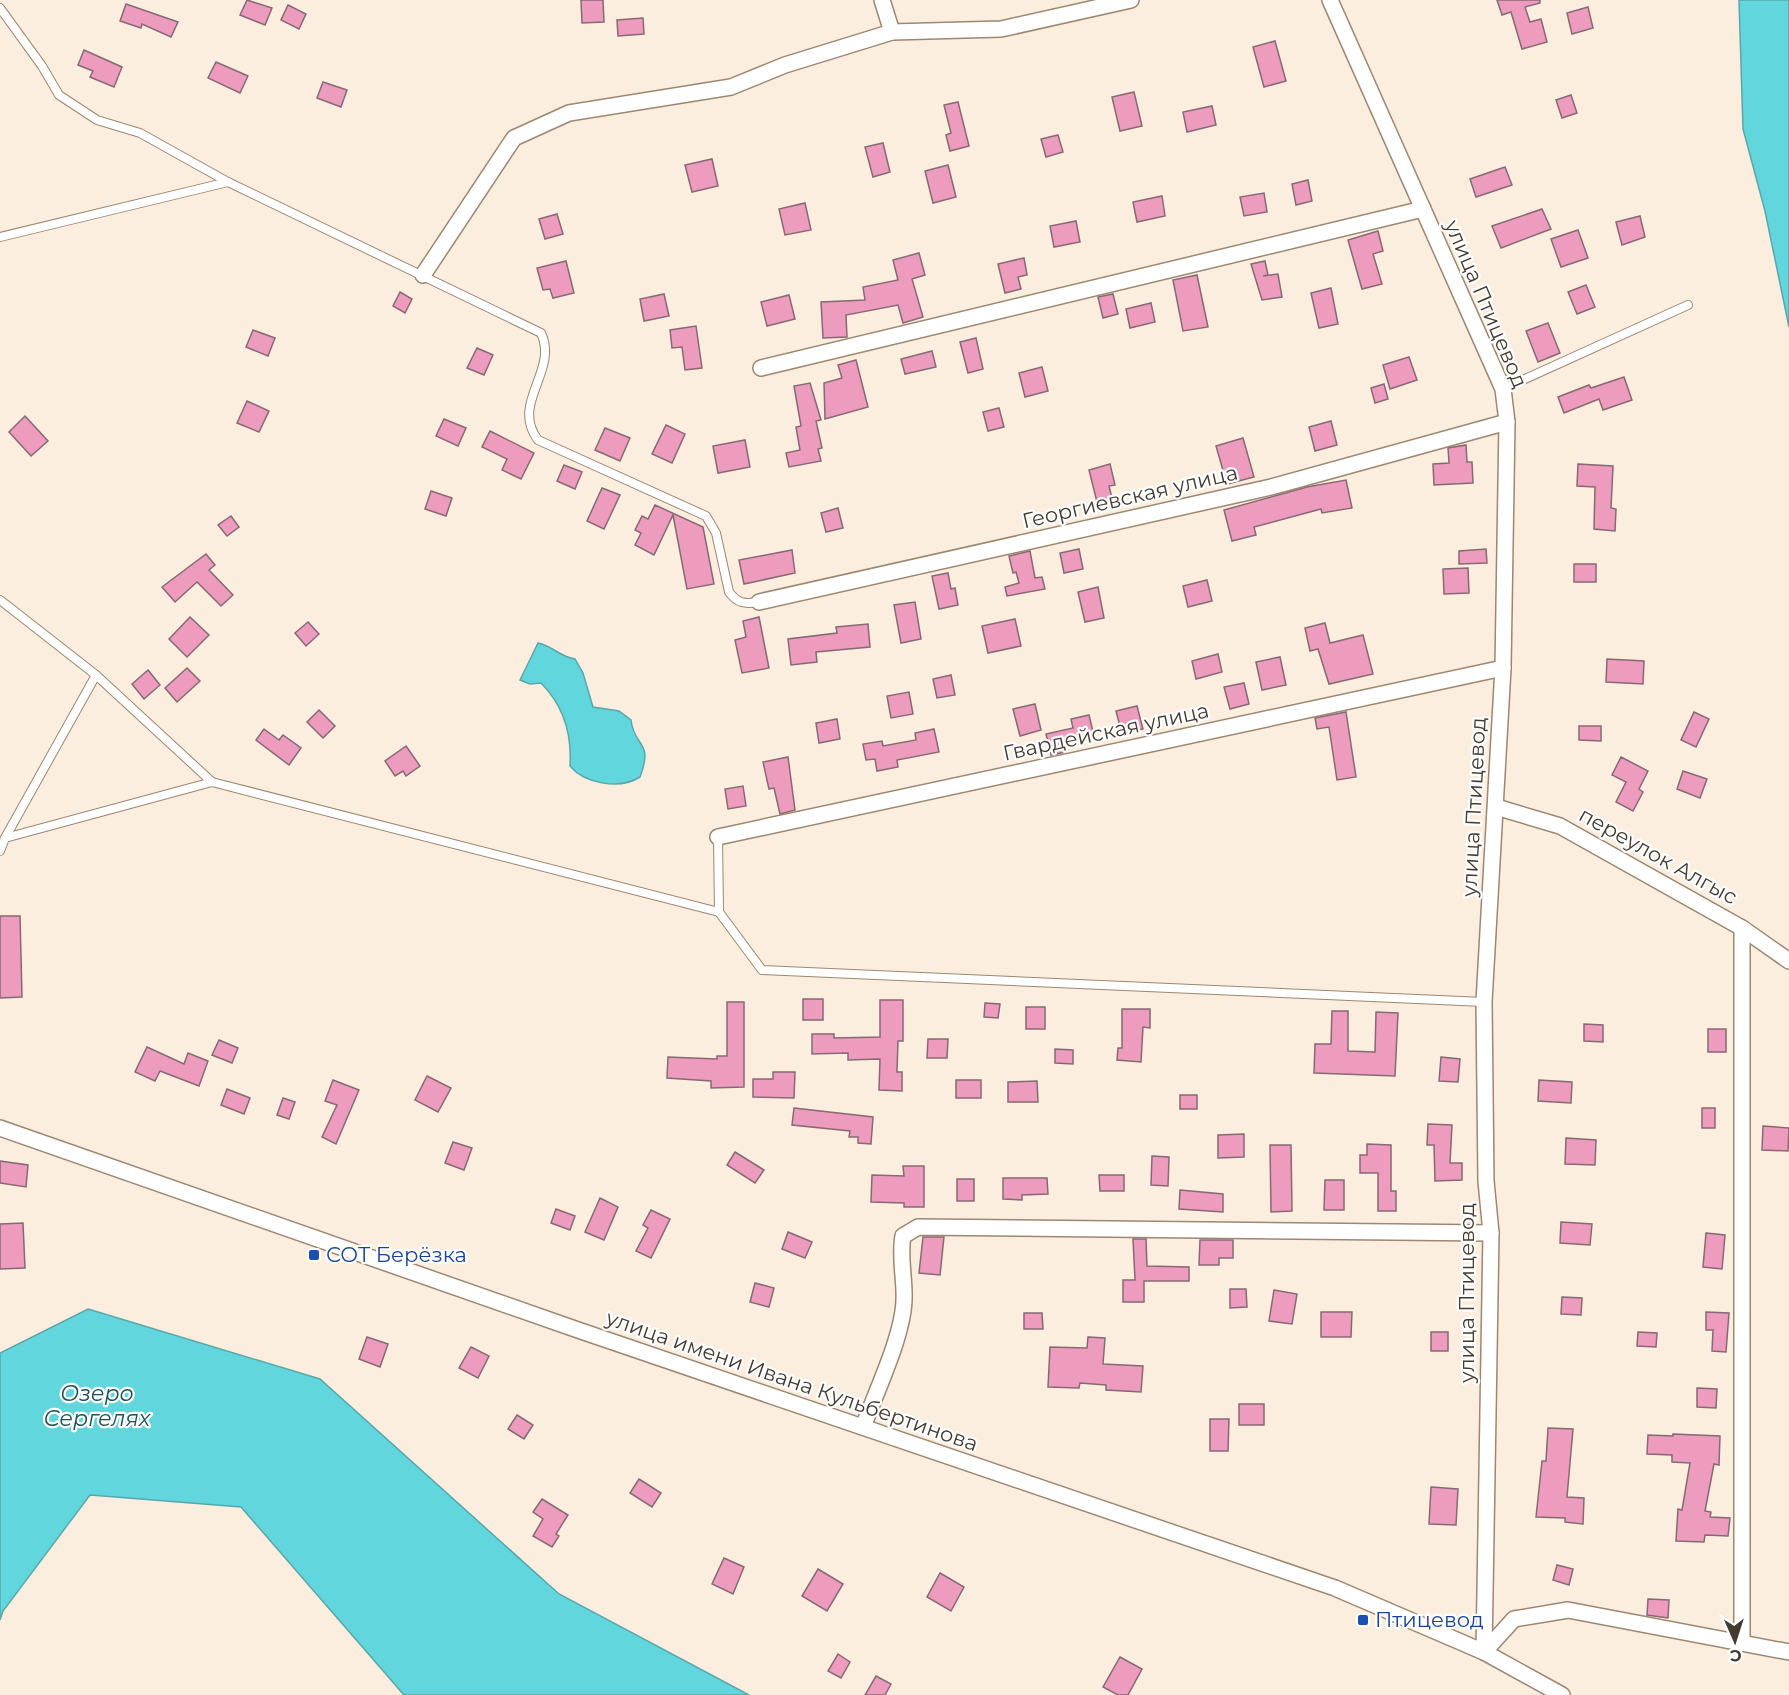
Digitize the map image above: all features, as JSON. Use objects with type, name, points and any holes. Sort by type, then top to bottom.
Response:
[{"type":"street","points":[[882,0],[892,32]]},
{"type":"street","points":[[423,275],[472,197],[514,138],[568,113],[644,103],[731,87],[785,65],[892,32],[1000,29],[1131,0]]},
{"type":"street","name":"улица Птицевод","points":[[1330,0],[1503,389],[1507,422],[1503,668],[1497,807],[1484,1002],[1486,1181],[1491,1233],[1484,1652]]},
{"type":"street","points":[[761,368],[1423,209]]},
{"type":"street","name":"Георгиевская улица","points":[[759,602],[1271,487],[1507,422]]},
{"type":"street","name":"Гвардейская улица","points":[[718,837],[1503,668]]},
{"type":"street","name":"переулок Алгыс","points":[[1497,807],[1560,826],[1742,927],[1789,961]]},
{"type":"street","points":[[1742,927],[1742,1643]]},
{"type":"street","name":"улица имени Ивана Кульбертинова","points":[[0,1128],[1335,1588],[1484,1652],[1562,1695]]},
{"type":"street","points":[[863,1427],[896,1335],[904,1301],[901,1245],[903,1236],[918,1227],[1491,1233]]},
{"type":"street","points":[[1484,1652],[1514,1619],[1568,1610],[1789,1652]]},
{"type":"lane","points":[[0,8],[42,66],[59,95],[97,120],[140,133],[228,182],[541,333],[546,344],[545,357],[528,414],[529,428],[538,440],[706,516],[716,532],[729,592],[735,600],[744,604],[759,602]]},
{"type":"lane","points":[[0,237],[228,182]]},
{"type":"lane","points":[[1503,389],[1689,305]]},
{"type":"lane","points":[[0,600],[96,675],[212,782],[719,912]]},
{"type":"lane","points":[[0,851],[5,838],[96,675]]},
{"type":"lane","points":[[5,838],[212,782]]},
{"type":"lane","points":[[718,837],[719,912],[762,970],[1484,1002]]},
{"type":"water","points":[[1739,0],[1789,0],[1789,327],[1765,211],[1743,129]]},
{"type":"water","points":[[538,643],[575,659],[583,673],[593,707],[619,711],[631,720],[645,756],[640,777],[623,783],[603,783],[584,777],[570,766],[568,732],[556,701],[541,683],[530,684],[520,680]]},
{"type":"water","name":"Озеро Сергелях","points":[[88,1309],[320,1379],[559,1594],[749,1695],[404,1695],[241,1507],[90,1495],[3,1611],[0,1620],[0,1353]]},
{"type":"building","points":[[247,0],[272,8],[265,25],[240,15]]},
{"type":"building","points":[[581,0],[603,0],[604,22],[582,23]]},
{"type":"building","points":[[1497,0],[1540,0],[1540,3],[1525,7],[1530,22],[1541,19],[1547,42],[1522,49],[1511,12],[1502,15]]},
{"type":"building","points":[[126,4],[178,22],[171,37],[142,24],[141,28],[120,21]]},
{"type":"building","points":[[288,5],[306,14],[299,29],[281,20]]},
{"type":"building","points":[[1588,7],[1593,28],[1572,34],[1567,13]]},
{"type":"building","points":[[643,18],[644,34],[618,36],[617,20]]},
{"type":"building","points":[[1275,41],[1286,81],[1264,87],[1253,47]]},
{"type":"building","points":[[84,50],[122,67],[114,87],[90,77],[93,71],[78,65]]},
{"type":"building","points":[[216,62],[248,76],[240,93],[208,78]]},
{"type":"building","points":[[323,82],[347,90],[341,107],[317,98]]},
{"type":"building","points":[[1134,92],[1142,126],[1120,131],[1112,97]]},
{"type":"building","points":[[1571,95],[1577,113],[1562,118],[1556,100]]},
{"type":"building","points":[[958,102],[969,146],[950,151],[946,135],[951,133],[944,105]]},
{"type":"building","points":[[1212,106],[1216,125],[1187,132],[1183,112]]},
{"type":"building","points":[[1058,135],[1063,152],[1046,157],[1041,139]]},
{"type":"building","points":[[883,143],[890,172],[873,177],[865,147]]},
{"type":"building","points":[[712,159],[718,186],[692,192],[685,165]]},
{"type":"building","points":[[948,165],[956,197],[933,203],[925,171]]},
{"type":"building","points":[[1505,167],[1512,185],[1476,197],[1470,179]]},
{"type":"building","points":[[1308,180],[1312,201],[1296,205],[1292,184]]},
{"type":"building","points":[[1264,193],[1267,212],[1244,216],[1240,197]]},
{"type":"building","points":[[1162,196],[1165,216],[1137,222],[1133,202]]},
{"type":"building","points":[[805,203],[811,230],[785,235],[779,209]]},
{"type":"building","points":[[1542,209],[1551,229],[1501,248],[1492,226]]},
{"type":"building","points":[[557,214],[563,234],[545,239],[539,219]]},
{"type":"building","points":[[1640,216],[1645,237],[1622,245],[1616,222]]},
{"type":"building","points":[[1076,221],[1080,242],[1054,247],[1050,226]]},
{"type":"building","points":[[1578,230],[1588,258],[1561,267],[1551,239]]},
{"type":"building","points":[[1378,231],[1383,251],[1373,254],[1382,284],[1362,289],[1348,240]]},
{"type":"building","points":[[919,253],[925,275],[912,279],[923,317],[903,323],[898,305],[846,315],[847,337],[823,338],[821,302],[865,300],[863,287],[898,280],[893,260]]},
{"type":"building","points":[[1024,258],[1027,275],[1018,277],[1021,289],[1005,293],[998,264]]},
{"type":"building","points":[[566,261],[574,293],[553,298],[550,289],[543,290],[537,268]]},
{"type":"building","points":[[1265,261],[1268,275],[1263,276],[1278,274],[1282,297],[1262,300],[1251,264]]},
{"type":"building","points":[[1197,275],[1208,327],[1183,331],[1173,280]]},
{"type":"building","points":[[1586,285],[1595,307],[1577,314],[1568,292]]},
{"type":"building","points":[[1331,288],[1338,324],[1319,328],[1311,293]]},
{"type":"building","points":[[400,292],[412,299],[405,313],[393,306]]},
{"type":"building","points":[[664,294],[669,316],[644,321],[640,299]]},
{"type":"building","points":[[1113,294],[1118,314],[1103,318],[1098,297]]},
{"type":"building","points":[[789,295],[795,319],[767,326],[761,302]]},
{"type":"building","points":[[1151,303],[1155,322],[1130,328],[1126,309]]},
{"type":"building","points":[[1548,323],[1560,353],[1538,362],[1526,331]]},
{"type":"building","points":[[696,326],[702,368],[685,370],[682,347],[672,348],[670,330]]},
{"type":"building","points":[[253,330],[275,338],[268,356],[246,347]]},
{"type":"building","points":[[976,338],[983,369],[968,373],[960,342]]},
{"type":"building","points":[[477,348],[493,355],[484,375],[467,368]]},
{"type":"building","points":[[932,351],[936,367],[905,374],[901,359]]},
{"type":"building","points":[[1409,357],[1417,380],[1390,389],[1383,365]]},
{"type":"building","points":[[856,360],[868,407],[825,419],[824,383],[842,378],[838,365]]},
{"type":"building","points":[[1042,367],[1048,391],[1025,397],[1019,373]]},
{"type":"building","points":[[1624,377],[1632,400],[1603,410],[1599,399],[1564,413],[1558,397],[1589,385],[1591,388]]},
{"type":"building","points":[[810,383],[821,420],[816,421],[822,448],[818,449],[821,461],[789,467],[786,453],[800,450],[796,427],[801,426],[794,386]]},
{"type":"building","points":[[1384,384],[1388,399],[1375,403],[1371,388]]},
{"type":"building","points":[[247,401],[269,411],[259,432],[237,423]]},
{"type":"building","points":[[999,408],[1004,427],[988,431],[983,412]]},
{"type":"building","points":[[25,416],[48,441],[31,456],[9,432]]},
{"type":"building","points":[[444,419],[466,428],[458,446],[436,436]]},
{"type":"building","points":[[1331,421],[1337,445],[1315,451],[1309,427]]},
{"type":"building","points":[[666,425],[685,434],[672,463],[652,454]]},
{"type":"building","points":[[605,428],[630,438],[620,461],[595,450]]},
{"type":"building","points":[[490,431],[534,453],[521,479],[502,470],[507,459],[482,447]]},
{"type":"building","points":[[1243,438],[1254,477],[1227,484],[1216,446]]},
{"type":"building","points":[[745,440],[750,467],[718,473],[713,446]]},
{"type":"building","points":[[1466,445],[1467,462],[1472,462],[1473,483],[1434,485],[1433,464],[1449,463],[1448,448]]},
{"type":"building","points":[[1110,464],[1115,485],[1109,486],[1114,506],[1099,510],[1089,470]]},
{"type":"building","points":[[1578,464],[1613,466],[1611,508],[1616,509],[1615,531],[1594,529],[1595,487],[1577,486]]},
{"type":"building","points":[[564,465],[582,472],[575,489],[557,481]]},
{"type":"building","points":[[1346,480],[1352,508],[1322,513],[1321,509],[1254,527],[1256,535],[1232,541],[1224,510],[1307,487]]},
{"type":"building","points":[[602,488],[620,495],[604,529],[587,521]]},
{"type":"building","points":[[431,491],[452,498],[446,516],[425,509]]},
{"type":"building","points":[[655,505],[703,527],[714,584],[687,589],[673,515],[654,555],[635,545],[641,533],[635,530],[642,516],[648,519]]},
{"type":"building","points":[[838,508],[843,528],[826,532],[821,513]]},
{"type":"building","points":[[231,516],[239,527],[227,536],[218,525]]},
{"type":"building","points":[[1079,549],[1083,569],[1064,573],[1060,553]]},
{"type":"building","points":[[1486,549],[1487,563],[1459,564],[1459,551]]},
{"type":"building","points":[[792,550],[795,573],[744,584],[739,560]]},
{"type":"building","points":[[1030,551],[1035,578],[1042,577],[1045,589],[1007,596],[1005,587],[1019,583],[1016,572],[1013,573],[1009,556]]},
{"type":"building","points":[[206,554],[215,565],[209,570],[233,595],[221,606],[197,582],[175,602],[162,587]]},
{"type":"building","points":[[1574,564],[1596,564],[1596,582],[1574,582]]},
{"type":"building","points":[[1468,568],[1469,593],[1444,594],[1443,569]]},
{"type":"building","points":[[948,573],[951,589],[955,588],[958,605],[939,609],[932,576]]},
{"type":"building","points":[[1207,580],[1212,601],[1188,607],[1183,586]]},
{"type":"building","points":[[1098,587],[1104,618],[1085,622],[1078,592]]},
{"type":"building","points":[[915,602],[921,639],[901,643],[894,605]]},
{"type":"building","points":[[190,617],[209,635],[187,657],[169,639]]},
{"type":"building","points":[[759,617],[769,668],[742,673],[735,640],[746,637],[743,621]]},
{"type":"building","points":[[1015,619],[1021,646],[988,653],[982,626]]},
{"type":"building","points":[[308,622],[319,634],[306,646],[295,633]]},
{"type":"building","points":[[1325,623],[1330,643],[1363,635],[1373,674],[1329,684],[1318,649],[1310,651],[1305,628]]},
{"type":"building","points":[[868,624],[870,647],[816,652],[817,662],[791,665],[788,639],[837,633],[836,627]]},
{"type":"building","points":[[1218,654],[1222,672],[1196,679],[1192,661]]},
{"type":"building","points":[[1280,657],[1286,685],[1262,690],[1256,662]]},
{"type":"building","points":[[1607,659],[1644,661],[1643,684],[1606,682]]},
{"type":"building","points":[[187,668],[200,681],[177,702],[165,688]]},
{"type":"building","points":[[148,670],[160,685],[144,699],[132,684]]},
{"type":"building","points":[[951,675],[955,695],[937,698],[933,679]]},
{"type":"building","points":[[1244,683],[1249,704],[1230,709],[1224,687]]},
{"type":"building","points":[[909,692],[913,714],[891,718],[887,696]]},
{"type":"building","points":[[1035,704],[1041,730],[1020,736],[1013,709]]},
{"type":"building","points":[[1137,706],[1143,729],[1122,734],[1116,711]]},
{"type":"building","points":[[319,710],[335,726],[323,738],[307,722]]},
{"type":"building","points":[[1346,712],[1356,777],[1337,780],[1329,727],[1317,729],[1315,718]]},
{"type":"building","points":[[1694,712],[1709,719],[1696,747],[1681,740]]},
{"type":"building","points":[[1089,715],[1094,736],[1064,743],[1066,752],[1051,755],[1046,734],[1073,728],[1071,719]]},
{"type":"building","points":[[837,719],[840,739],[819,743],[816,723]]},
{"type":"building","points":[[1579,726],[1601,726],[1601,741],[1579,740]]},
{"type":"building","points":[[264,729],[279,740],[283,735],[301,748],[289,765],[256,740]]},
{"type":"building","points":[[934,729],[939,752],[897,760],[898,767],[877,771],[875,759],[866,760],[863,744],[882,741],[883,746],[916,740],[915,733]]},
{"type":"building","points":[[406,746],[420,766],[406,776],[403,771],[395,776],[385,761]]},
{"type":"building","points":[[788,757],[795,810],[780,814],[774,788],[769,789],[763,762]]},
{"type":"building","points":[[1621,757],[1648,771],[1639,789],[1643,792],[1633,811],[1616,802],[1626,782],[1612,775]]},
{"type":"building","points":[[1683,771],[1707,779],[1700,798],[1677,789]]},
{"type":"building","points":[[743,786],[746,806],[728,809],[725,789]]},
{"type":"building","points":[[0,916],[20,916],[22,997],[0,998]]},
{"type":"building","points":[[803,999],[823,999],[823,1020],[803,1020]]},
{"type":"building","points":[[880,1000],[903,1000],[903,1041],[898,1041],[897,1072],[902,1072],[902,1091],[879,1090],[880,1059],[848,1060],[848,1053],[812,1054],[812,1034],[834,1034],[834,1038],[880,1037]]},
{"type":"building","points":[[727,1002],[744,1002],[744,1087],[711,1088],[711,1081],[667,1078],[668,1057],[717,1059],[717,1056],[727,1056]]},
{"type":"building","points":[[985,1003],[1000,1004],[998,1018],[984,1017]]},
{"type":"building","points":[[1026,1007],[1045,1007],[1045,1029],[1026,1029]]},
{"type":"building","points":[[1122,1009],[1150,1009],[1150,1028],[1143,1027],[1141,1062],[1117,1060],[1118,1048],[1122,1048]]},
{"type":"building","points":[[1332,1011],[1348,1011],[1348,1051],[1375,1052],[1376,1012],[1398,1013],[1395,1076],[1314,1073],[1315,1044],[1331,1044]]},
{"type":"building","points":[[1584,1024],[1603,1025],[1603,1042],[1584,1041]]},
{"type":"building","points":[[1708,1029],[1726,1029],[1726,1052],[1708,1052]]},
{"type":"building","points":[[928,1039],[948,1039],[947,1058],[927,1058]]},
{"type":"building","points":[[219,1040],[238,1048],[232,1063],[212,1055]]},
{"type":"building","points":[[147,1047],[184,1064],[188,1053],[208,1061],[199,1086],[160,1071],[155,1081],[135,1072]]},
{"type":"building","points":[[1055,1049],[1073,1050],[1073,1064],[1055,1063]]},
{"type":"building","points":[[1441,1057],[1460,1059],[1458,1082],[1439,1081]]},
{"type":"building","points":[[773,1072],[795,1072],[794,1098],[753,1097],[753,1079],[773,1079]]},
{"type":"building","points":[[427,1076],[451,1088],[438,1112],[415,1100]]},
{"type":"building","points":[[333,1080],[359,1090],[336,1144],[322,1137],[337,1105],[325,1101]]},
{"type":"building","points":[[956,1080],[981,1080],[981,1098],[956,1098]]},
{"type":"building","points":[[1539,1080],[1572,1082],[1571,1103],[1538,1101]]},
{"type":"building","points":[[1037,1081],[1038,1102],[1008,1102],[1008,1082]]},
{"type":"building","points":[[227,1089],[250,1098],[244,1114],[221,1105]]},
{"type":"building","points":[[1180,1095],[1197,1095],[1197,1109],[1180,1109]]},
{"type":"building","points":[[283,1098],[295,1102],[289,1119],[277,1115]]},
{"type":"building","points":[[794,1108],[873,1117],[871,1144],[858,1143],[858,1137],[849,1137],[850,1131],[792,1125]]},
{"type":"building","points":[[1702,1108],[1715,1108],[1715,1128],[1702,1128]]},
{"type":"building","points":[[1428,1124],[1452,1125],[1450,1163],[1462,1163],[1462,1180],[1435,1181],[1434,1145],[1427,1145]]},
{"type":"building","points":[[1763,1126],[1789,1128],[1788,1151],[1762,1150]]},
{"type":"building","points":[[1244,1134],[1244,1157],[1218,1158],[1218,1135]]},
{"type":"building","points":[[1566,1138],[1596,1140],[1595,1165],[1565,1164]]},
{"type":"building","points":[[453,1142],[472,1148],[464,1170],[445,1163]]},
{"type":"building","points":[[1367,1144],[1391,1145],[1391,1191],[1396,1191],[1396,1211],[1378,1211],[1378,1173],[1360,1173],[1360,1155],[1367,1155]]},
{"type":"building","points":[[1270,1145],[1291,1145],[1292,1211],[1271,1212]]},
{"type":"building","points":[[735,1152],[764,1170],[755,1183],[727,1165]]},
{"type":"building","points":[[1152,1156],[1169,1157],[1168,1186],[1151,1185]]},
{"type":"building","points":[[0,1161],[28,1165],[26,1187],[0,1183]]},
{"type":"building","points":[[903,1166],[924,1166],[924,1207],[904,1207],[904,1203],[871,1202],[872,1175],[904,1176]]},
{"type":"building","points":[[1099,1175],[1124,1175],[1124,1191],[1100,1191]]},
{"type":"building","points":[[1003,1178],[1047,1178],[1048,1194],[1022,1195],[1022,1200],[1003,1199]]},
{"type":"building","points":[[957,1179],[974,1179],[974,1201],[957,1201]]},
{"type":"building","points":[[1325,1180],[1344,1180],[1344,1210],[1324,1210]]},
{"type":"building","points":[[1180,1190],[1223,1194],[1223,1212],[1179,1209]]},
{"type":"building","points":[[600,1198],[618,1207],[604,1240],[585,1232]]},
{"type":"building","points":[[556,1209],[575,1216],[570,1230],[551,1223]]},
{"type":"building","points":[[651,1210],[670,1219],[651,1258],[636,1251],[648,1228],[643,1225]]},
{"type":"building","points":[[1561,1222],[1592,1224],[1590,1245],[1560,1243]]},
{"type":"building","points":[[23,1223],[25,1268],[0,1269],[0,1224]]},
{"type":"building","points":[[788,1232],[812,1242],[805,1258],[782,1249]]},
{"type":"building","points":[[1706,1233],[1725,1235],[1722,1269],[1703,1267]]},
{"type":"building","points":[[923,1237],[944,1237],[940,1275],[919,1273]]},
{"type":"building","points":[[1133,1239],[1146,1239],[1147,1266],[1189,1267],[1189,1281],[1144,1281],[1144,1302],[1123,1302],[1123,1280],[1135,1280]]},
{"type":"building","points":[[1200,1240],[1233,1240],[1233,1258],[1219,1258],[1219,1265],[1199,1265]]},
{"type":"building","points":[[755,1283],[774,1288],[769,1307],[750,1302]]},
{"type":"building","points":[[1230,1289],[1246,1289],[1247,1307],[1230,1308]]},
{"type":"building","points":[[1274,1290],[1297,1294],[1292,1324],[1269,1321]]},
{"type":"building","points":[[1562,1297],[1582,1298],[1581,1315],[1561,1314]]},
{"type":"building","points":[[1321,1312],[1352,1312],[1351,1337],[1321,1337]]},
{"type":"building","points":[[1706,1312],[1729,1313],[1726,1352],[1712,1351],[1713,1330],[1706,1330]]},
{"type":"building","points":[[1024,1313],[1042,1313],[1043,1329],[1024,1329]]},
{"type":"building","points":[[1431,1332],[1448,1332],[1448,1351],[1431,1351]]},
{"type":"building","points":[[1638,1332],[1657,1333],[1656,1347],[1637,1346]]},
{"type":"building","points":[[367,1337],[388,1344],[380,1367],[359,1359]]},
{"type":"building","points":[[1088,1337],[1105,1338],[1103,1364],[1143,1366],[1141,1392],[1106,1390],[1106,1385],[1080,1383],[1079,1388],[1048,1387],[1050,1347],[1087,1348]]},
{"type":"building","points":[[471,1347],[489,1356],[478,1378],[459,1368]]},
{"type":"building","points":[[1697,1388],[1717,1389],[1716,1408],[1697,1407]]},
{"type":"building","points":[[1239,1404],[1264,1404],[1264,1425],[1239,1425]]},
{"type":"building","points":[[517,1415],[533,1425],[524,1439],[508,1429]]},
{"type":"building","points":[[1210,1419],[1229,1419],[1228,1451],[1210,1451]]},
{"type":"building","points":[[1548,1428],[1573,1429],[1567,1497],[1584,1498],[1583,1524],[1565,1522],[1565,1518],[1536,1517],[1542,1461],[1546,1461]]},
{"type":"building","points":[[1673,1434],[1720,1436],[1719,1465],[1714,1464],[1705,1511],[1711,1512],[1710,1517],[1730,1518],[1728,1536],[1705,1535],[1704,1542],[1676,1541],[1678,1509],[1682,1510],[1690,1463],[1672,1462],[1672,1455],[1647,1454],[1648,1435],[1673,1436]]},
{"type":"building","points":[[639,1479],[661,1493],[652,1507],[630,1493]]},
{"type":"building","points":[[1431,1487],[1458,1489],[1456,1525],[1429,1524]]},
{"type":"building","points":[[542,1499],[568,1515],[556,1534],[559,1536],[552,1547],[533,1536],[543,1519],[533,1512]]},
{"type":"building","points":[[724,1558],[744,1567],[733,1594],[712,1584]]},
{"type":"building","points":[[1557,1565],[1573,1569],[1569,1585],[1553,1580]]},
{"type":"building","points":[[818,1569],[843,1584],[827,1611],[802,1596]]},
{"type":"building","points":[[940,1573],[964,1587],[951,1611],[927,1597]]},
{"type":"building","points":[[1648,1599],[1669,1600],[1668,1618],[1647,1615]]},
{"type":"building","points":[[838,1654],[850,1662],[841,1678],[828,1671]]},
{"type":"building","points":[[1120,1657],[1142,1669],[1128,1695],[1118,1695],[1103,1687]]},
{"type":"building","points":[[876,1676],[891,1684],[885,1695],[865,1695]]},
{"type":"place","name":"СОТ Берёзка","points":[[314,1255]]},
{"type":"place","name":"Птицевод","points":[[1363,1620]]}]
